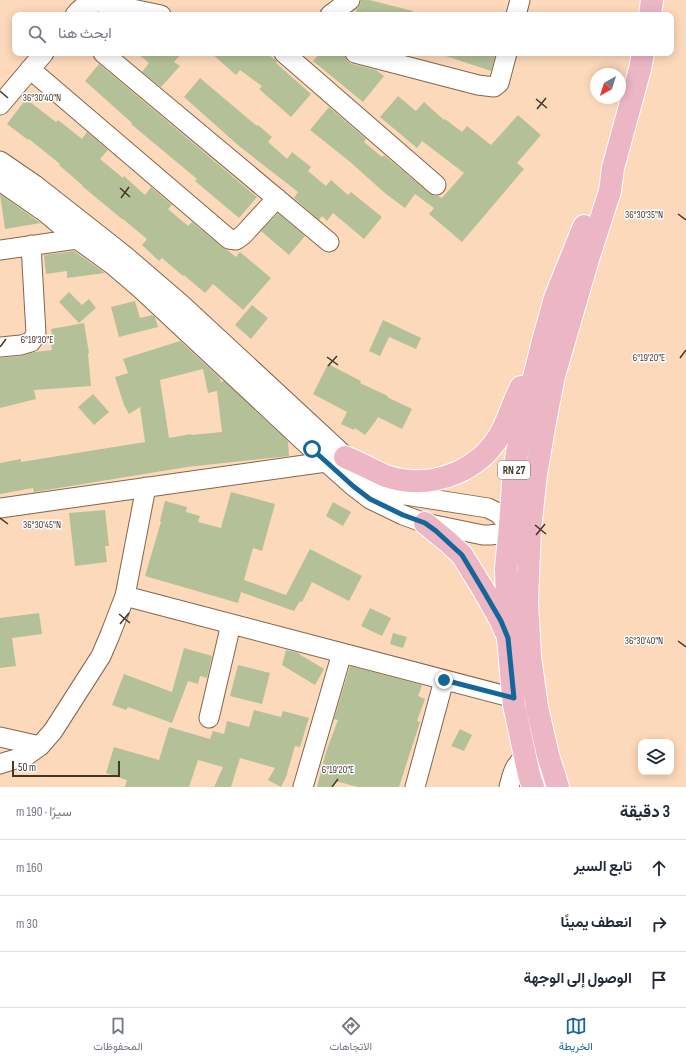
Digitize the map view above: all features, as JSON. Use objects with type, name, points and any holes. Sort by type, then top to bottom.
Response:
[{"type":"main road","points":[[650,12],[652,0]]},
{"type":"main road","name":"RN 27","points":[[558,787],[536,707],[530,656],[527,602],[529,547],[536,474],[554,376],[589,256],[610,192],[613,168],[642,56]]},
{"type":"main road","name":"RN 27","points":[[533,787],[529,775],[514,698],[508,638],[506,568],[514,470],[523,421],[555,298],[597,192],[613,168]]},
{"type":"main road","points":[[335,459],[388,477],[408,480],[426,481],[459,472],[485,452],[503,429],[515,398],[543,341]]},
{"type":"main road","points":[[425,523],[440,534],[462,555],[501,621],[508,638]]},
{"type":"street","points":[[334,12],[350,0]]},
{"type":"street","points":[[517,12],[520,0]]},
{"type":"street","points":[[78,12],[90,2],[98,2],[146,12]]},
{"type":"street","points":[[0,105],[41,56]]},
{"type":"street","points":[[107,56],[329,242]]},
{"type":"street","points":[[287,56],[436,185]]},
{"type":"street","points":[[367,56],[478,85],[494,87],[499,82],[506,56]]},
{"type":"street","points":[[30,69],[229,239],[236,240],[243,235],[277,198]]},
{"type":"street","points":[[0,161],[35,185],[94,231],[181,304],[335,459],[353,486],[370,499],[403,515],[425,523],[483,535],[498,534],[504,531],[533,506]]},
{"type":"street","points":[[0,181],[46,213],[77,239],[113,265],[212,355],[335,459],[386,490],[399,494],[488,508],[498,513],[529,547]]},
{"type":"street","points":[[0,250],[77,239],[94,231]]},
{"type":"street","points":[[0,347],[22,345],[31,342],[36,334],[31,245]]},
{"type":"street","points":[[0,508],[146,488],[335,459]]},
{"type":"street","points":[[0,764],[26,756],[40,746],[53,731],[101,656],[125,596],[146,488]]},
{"type":"street","points":[[125,596],[514,698]]},
{"type":"street","points":[[209,718],[231,624]]},
{"type":"street","points":[[303,787],[342,653]]},
{"type":"street","points":[[414,787],[444,680]]},
{"type":"street","points":[[0,737],[40,746]]},
{"type":"street","points":[[509,787],[516,765],[525,756]]},
{"type":"building","points":[[361,0],[369,0],[413,11],[356,12]]},
{"type":"building","points":[[141,56],[179,56],[174,62],[180,66],[161,87],[142,72],[149,63]]},
{"type":"building","points":[[214,56],[270,56],[311,94],[291,117],[259,89],[262,86],[240,70],[236,75]]},
{"type":"building","points":[[317,56],[345,56],[347,61],[352,64],[376,70],[384,76],[363,102],[313,61]]},
{"type":"building","points":[[446,56],[495,56],[491,71]]},
{"type":"building","points":[[99,64],[257,197],[239,218],[195,181],[197,179],[131,124],[132,123],[85,81]]},
{"type":"building","points":[[200,78],[272,137],[268,142],[287,159],[292,152],[311,167],[308,171],[326,186],[331,180],[348,195],[351,192],[382,217],[364,239],[333,213],[327,221],[322,216],[319,220],[294,198],[298,192],[239,146],[184,97]]},
{"type":"building","points":[[398,96],[416,111],[424,102],[444,120],[445,119],[462,132],[467,126],[491,145],[518,115],[541,135],[517,163],[524,169],[462,242],[429,214],[434,208],[415,194],[405,208],[386,194],[349,161],[310,130],[329,107],[366,139],[364,142],[382,157],[384,155],[429,193],[442,198],[464,173],[422,141],[417,148],[380,117]]},
{"type":"building","points":[[26,99],[56,122],[58,120],[82,139],[87,132],[108,150],[100,159],[123,178],[124,176],[145,195],[151,187],[172,205],[168,209],[188,226],[192,222],[236,257],[240,252],[271,278],[243,310],[213,284],[205,293],[162,258],[159,261],[142,245],[147,239],[82,186],[59,165],[60,164],[29,139],[28,140],[7,124]]},
{"type":"building","points":[[0,194],[39,222],[41,223],[5,229]]},
{"type":"building","points":[[278,213],[305,236],[289,255],[261,231]]},
{"type":"building","points":[[74,251],[105,273],[67,278],[67,271],[46,274],[44,255]]},
{"type":"building","points":[[69,292],[82,305],[89,299],[96,308],[79,323],[59,302]]},
{"type":"building","points":[[135,301],[140,318],[152,315],[155,317],[158,327],[119,337],[111,307]]},
{"type":"building","points":[[252,305],[268,318],[251,339],[235,325]]},
{"type":"building","points":[[383,320],[421,338],[416,349],[389,337],[380,356],[369,351]]},
{"type":"building","points":[[84,323],[89,353],[91,386],[34,390],[36,399],[0,408],[0,358],[22,356],[35,352],[52,350],[51,343],[53,343],[51,329]]},
{"type":"building","points":[[180,341],[220,378],[221,382],[224,381],[288,441],[289,456],[187,467],[34,492],[33,488],[0,494],[0,463],[21,459],[21,462],[145,442],[140,407],[129,414],[124,405],[115,377],[128,373],[123,359]],"holes":[[[203,369],[208,393],[217,391],[222,432],[191,434],[169,438],[160,380]]]},
{"type":"building","points":[[328,364],[361,381],[360,383],[412,409],[402,429],[378,417],[365,435],[355,428],[354,430],[341,424],[347,412],[313,394]]},
{"type":"building","points":[[93,394],[109,412],[94,425],[78,407]]},
{"type":"building","points":[[231,492],[275,504],[262,551],[253,548],[244,580],[286,595],[310,549],[362,576],[349,601],[312,582],[302,602],[300,601],[294,611],[241,592],[238,603],[145,576],[161,522],[165,501],[187,507],[186,512],[200,516],[198,522],[221,528]]},
{"type":"building","points":[[333,502],[351,512],[343,526],[326,516]]},
{"type":"building","points":[[105,510],[109,546],[105,546],[107,562],[75,566],[69,513]]},
{"type":"building","points":[[370,608],[391,618],[382,636],[361,626]]},
{"type":"building","points":[[39,613],[42,634],[12,638],[16,666],[0,668],[0,618]]},
{"type":"building","points":[[393,633],[407,637],[403,648],[390,644]]},
{"type":"building","points":[[184,648],[212,656],[207,678],[200,676],[198,684],[188,681],[172,723],[128,707],[126,710],[112,705],[124,674],[172,692]]},
{"type":"building","points":[[286,650],[299,653],[324,669],[315,685],[282,665]]},
{"type":"building","points":[[238,665],[270,673],[262,704],[230,696]]},
{"type":"building","points":[[350,666],[422,685],[418,696],[425,699],[417,721],[420,722],[399,787],[358,787],[335,781],[333,787],[317,787],[326,752],[338,720],[334,719]]},
{"type":"building","points":[[254,710],[281,717],[283,711],[309,718],[300,747],[295,746],[286,777],[281,787],[268,780],[275,768],[240,758],[231,787],[214,787],[223,767],[198,760],[189,787],[125,787],[127,780],[106,773],[114,747],[159,760],[169,727],[210,739],[213,731],[224,734],[227,721],[249,727]]},
{"type":"building","points":[[460,729],[472,735],[464,751],[451,746]]},
{"type":"route","points":[[312,449],[353,486],[370,499],[403,515],[425,523],[436,531],[462,555],[501,621],[508,638],[514,698],[444,680]]}]
